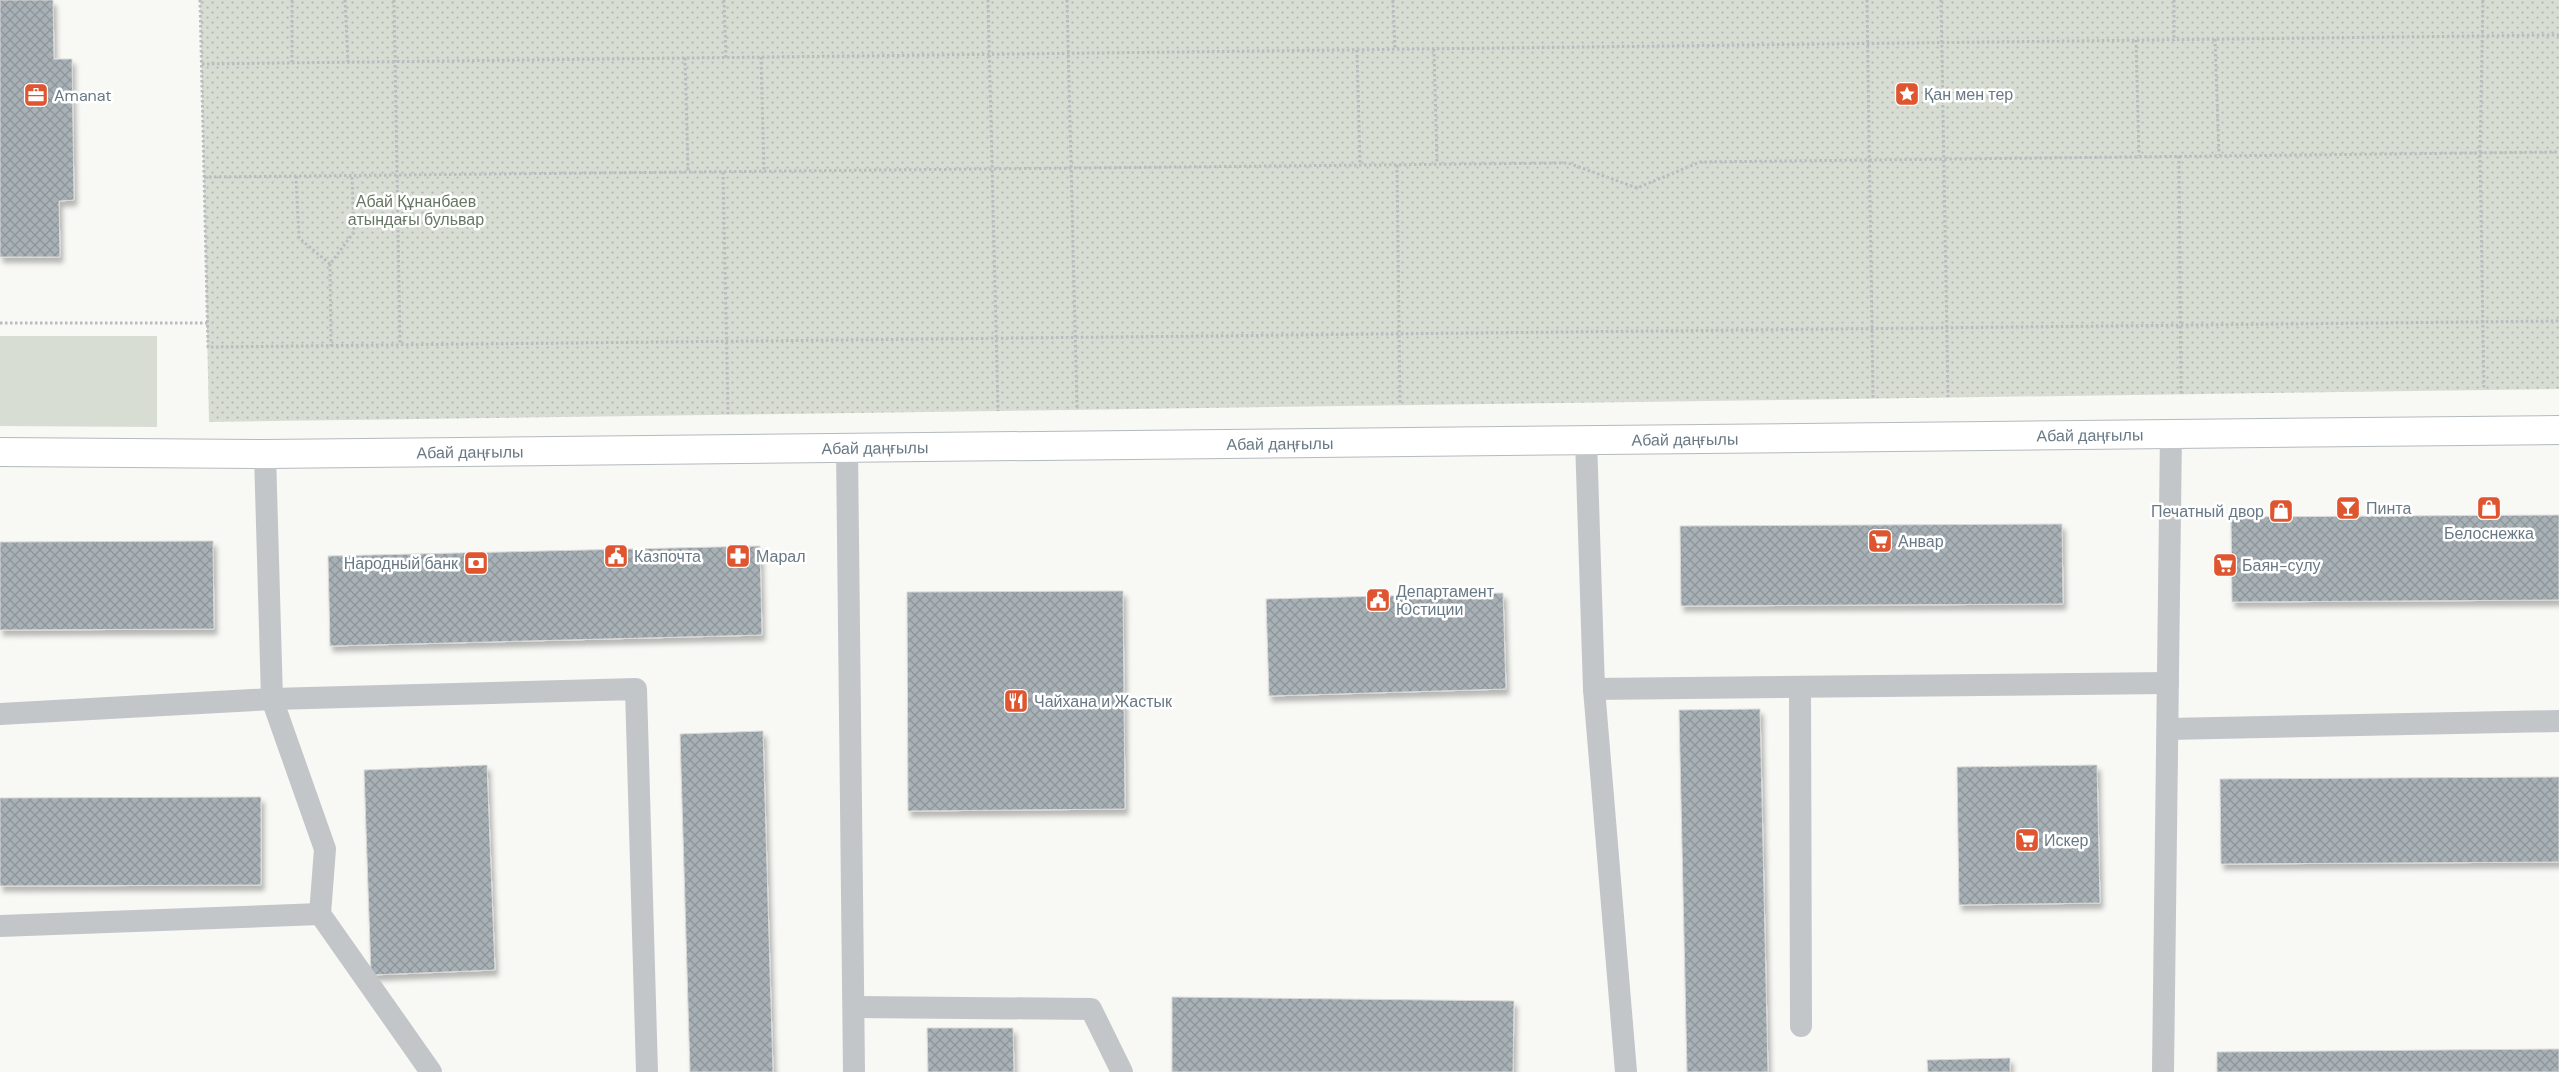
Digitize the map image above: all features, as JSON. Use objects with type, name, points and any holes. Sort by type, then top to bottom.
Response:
[{"type":"main road","name":"Абай даңғылы","points":[[0,452],[266,454],[2559,430]]},
{"type":"lane","points":[[2163,1072],[2171,433]]},
{"type":"lane","points":[[1586,439],[1594,689],[1626,1072]]},
{"type":"lane","points":[[847,448],[854,1072]]},
{"type":"lane","points":[[266,454],[272,699],[325,849],[320,914],[431,1072]]},
{"type":"lane","points":[[1594,689],[2168,683]]},
{"type":"lane","points":[[1800,687],[1801,1026]]},
{"type":"lane","points":[[0,714],[272,699],[636,689],[647,1072]]},
{"type":"lane","points":[[2168,729],[2559,721]]},
{"type":"lane","points":[[0,926],[320,914]]},
{"type":"lane","points":[[854,1007],[1091,1009],[1122,1072]]},
{"type":"path","points":[[200,0],[208,347],[2559,321]]},
{"type":"path","points":[[292,0],[292,63]]},
{"type":"path","points":[[345,0],[348,62]]},
{"type":"path","points":[[394,0],[400,345]]},
{"type":"path","points":[[724,0],[726,58]]},
{"type":"path","points":[[988,0],[998,411]]},
{"type":"path","points":[[1066,0],[1077,410]]},
{"type":"path","points":[[1393,0],[1395,49]]},
{"type":"path","points":[[1867,0],[1873,399]]},
{"type":"path","points":[[1941,0],[1948,397]]},
{"type":"path","points":[[2174,0],[2174,41]]},
{"type":"path","points":[[2483,0],[2480,153],[2484,390]]},
{"type":"path","points":[[202,64],[2559,35]]},
{"type":"path","points":[[2215,39],[2219,155]]},
{"type":"path","points":[[2136,40],[2139,156]]},
{"type":"path","points":[[1434,49],[1437,164]]},
{"type":"path","points":[[1358,50],[1360,165]]},
{"type":"path","points":[[761,57],[764,171]]},
{"type":"path","points":[[685,58],[688,172]]},
{"type":"path","points":[[204,178],[1568,163],[1637,188],[1700,162],[2559,152]]},
{"type":"path","points":[[2179,156],[2181,396]]},
{"type":"path","points":[[1397,165],[1400,405]]},
{"type":"path","points":[[723,172],[728,415]]},
{"type":"path","points":[[296,176],[299,238],[330,264]]},
{"type":"path","points":[[331,346],[330,264],[354,232],[352,176]]},
{"type":"path","points":[[0,323],[208,323]]},
{"type":"green space","name":"Абай Құнанбаев атындағы бульвар","points":[[200,0],[2559,0],[2559,389],[209,422]]},
{"type":"green space","points":[[0,336],[157,336],[157,427],[0,426]]},
{"type":"building","name":"Amanat","points":[[0,0],[53,0],[54,59],[72,59],[74,200],[59,201],[60,257],[0,257]]},
{"type":"building","points":[[2559,515],[2559,600],[2232,602],[2231,517]]},
{"type":"building","points":[[2062,524],[2063,604],[1681,606],[1680,526]]},
{"type":"building","points":[[213,541],[214,629],[0,630],[0,542]]},
{"type":"building","points":[[760,546],[762,635],[330,646],[328,556]]},
{"type":"building","name":"Чайхана и Жастык","points":[[1123,591],[1125,809],[908,811],[907,592]]},
{"type":"building","points":[[1503,593],[1506,689],[1269,696],[1266,599]]},
{"type":"building","points":[[1760,709],[1768,1072],[1687,1072],[1679,710]]},
{"type":"building","points":[[763,731],[773,1072],[690,1072],[680,734]]},
{"type":"building","points":[[487,765],[495,970],[371,975],[364,770]]},
{"type":"building","points":[[2097,765],[2100,903],[1959,905],[1957,767]]},
{"type":"building","points":[[2559,777],[2559,862],[2221,864],[2220,779]]},
{"type":"building","points":[[261,797],[261,885],[0,886],[0,798]]},
{"type":"building","points":[[1172,997],[1514,1001],[1513,1072],[1172,1072]]},
{"type":"building","points":[[927,1028],[1013,1028],[1014,1072],[928,1072]]},
{"type":"building","points":[[2559,1049],[2559,1072],[2217,1072],[2217,1052]]},
{"type":"building","points":[[2010,1058],[2010,1072],[1928,1072],[1927,1060]]},
{"type":"place","name":"Қан мен тер","points":[[1907,94]]},
{"type":"place","name":"Amanat","points":[[36,95]]},
{"type":"place","name":"Пинта","points":[[2348,508]]},
{"type":"place","name":"Белоснежка","points":[[2489,508]]},
{"type":"place","name":"Печатный двор","points":[[2281,511]]},
{"type":"place","name":"Анвар","points":[[1880,541]]},
{"type":"place","name":"Казпочта","points":[[616,556]]},
{"type":"place","name":"Марал","points":[[738,556]]},
{"type":"place","name":"Народный банк","points":[[476,563]]},
{"type":"place","name":"Баян-сулу","points":[[2225,565]]},
{"type":"place","name":"Департамент Юстиции","points":[[1378,600]]},
{"type":"place","name":"Чайхана и Жастык","points":[[1016,701]]},
{"type":"place","name":"Искер","points":[[2027,840]]}]
